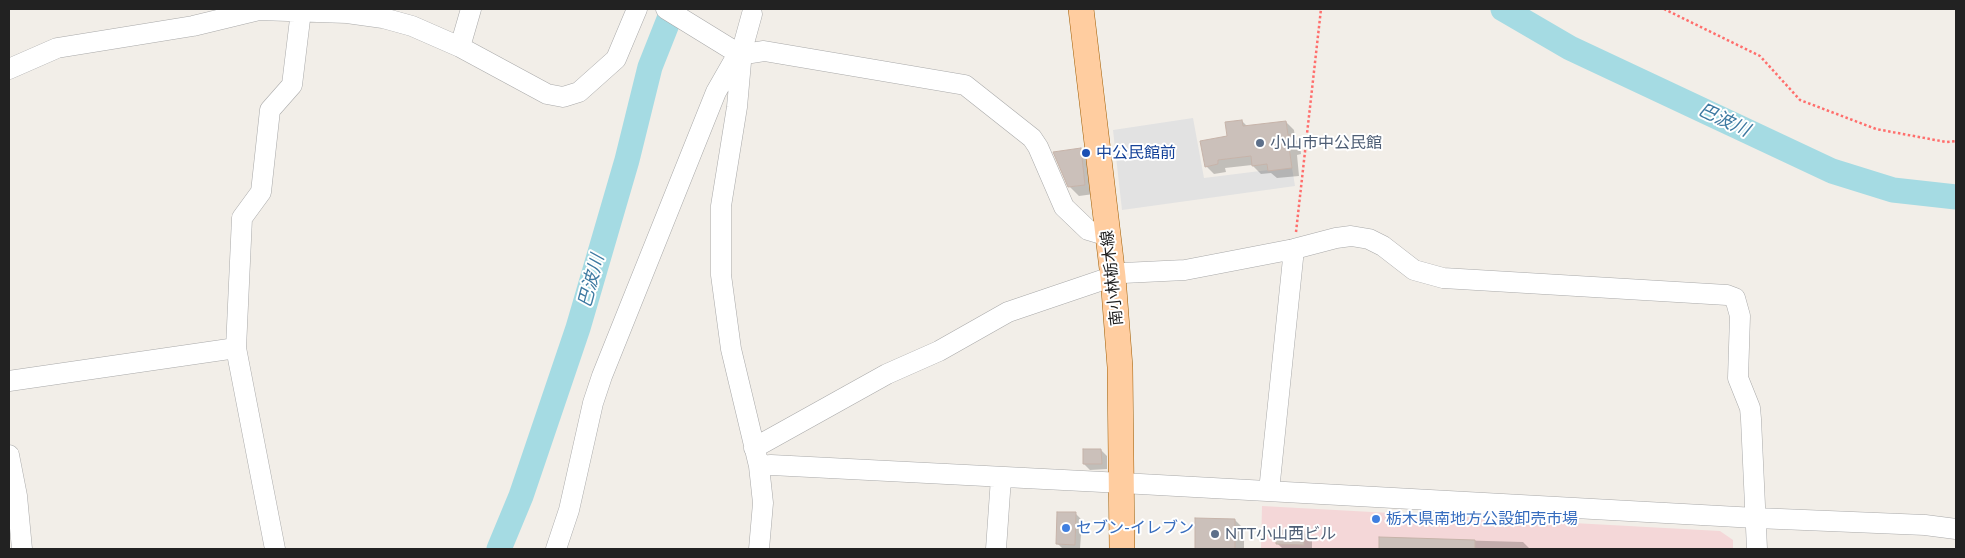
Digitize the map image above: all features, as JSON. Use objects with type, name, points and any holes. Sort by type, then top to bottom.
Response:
[{"type":"main road","name":"南小林栃木線","points":[[1081,9],[1113,276],[1120,367],[1122,549]]},
{"type":"street","points":[[460,47],[471,9]]},
{"type":"street","points":[[9,69],[57,48],[194,26],[259,10],[347,13],[383,18],[412,26],[460,47],[547,94],[563,97],[579,92],[616,59],[637,9]]},
{"type":"street","points":[[666,9],[735,52],[741,62],[737,106],[721,206],[721,275],[732,349],[756,457],[763,503],[759,549]]},
{"type":"street","points":[[275,549],[236,348],[242,218],[261,192],[270,110],[292,85],[301,11]]},
{"type":"street","points":[[556,549],[569,510],[593,403],[602,376],[716,92],[735,52],[744,43],[752,14]]},
{"type":"street","points":[[735,52],[764,52],[965,85],[1032,138],[1064,207],[1088,230],[1108,236]]},
{"type":"street","points":[[756,457],[887,374],[939,351],[1008,312],[1113,276],[1131,272],[1185,270],[1351,236],[1369,239],[1383,246],[1414,270],[1443,278],[1735,298],[1740,316],[1738,378],[1750,408],[1752,419],[1757,549]]},
{"type":"street","points":[[1269,491],[1294,249]]},
{"type":"street","points":[[9,380],[236,348]]},
{"type":"street","points":[[9,455],[17,496],[22,549]]},
{"type":"street","points":[[756,457],[771,464],[1001,478],[1756,518],[1925,525],[1956,529]]},
{"type":"street","points":[[996,549],[1001,478]]},
{"type":"path","points":[[1294,249],[1321,9]]},
{"type":"path","points":[[1664,9],[1760,56],[1800,100],[1876,129],[1946,142],[1956,141]]},
{"type":"shaded area","points":[[1193,118],[1204,178],[1292,167],[1295,186],[1122,210],[1113,130]]},
{"type":"shaded area","name":"栃木県南地方公設卸売市場","points":[[1262,506],[1720,531],[1733,540],[1733,549],[1261,549]]},
{"type":"building","name":"小山市中公民館","points":[[1242,120],[1243,126],[1286,121],[1288,135],[1292,135],[1294,146],[1289,147],[1292,168],[1268,171],[1267,164],[1252,166],[1251,156],[1218,160],[1218,164],[1205,167],[1200,141],[1227,136],[1225,122]]},
{"type":"building","points":[[1081,148],[1085,185],[1068,187],[1053,152]]},
{"type":"building","points":[[1083,449],[1101,449],[1102,464],[1083,464]]},
{"type":"building","name":"セブン-イレブン","points":[[1057,512],[1076,512],[1075,545],[1056,544]]},
{"type":"building","name":"NTT小山西ビル","points":[[1195,518],[1235,519],[1235,549],[1195,549]]},
{"type":"building","points":[[1276,530],[1304,531],[1304,545],[1276,544]]},
{"type":"building","points":[[1379,537],[1475,540],[1475,549],[1379,549]]},
{"type":"waterway","name":"巴波川","points":[[499,549],[521,496],[578,328],[627,160],[650,67],[673,9]]},
{"type":"waterway","name":"巴波川","points":[[1503,9],[1570,48],[1832,171],[1893,190],[1956,197]]},
{"type":"place","name":"小山市中公民館","points":[[1260,143]]},
{"type":"place","name":"中公民館前","points":[[1086,153]]},
{"type":"place","name":"栃木県南地方公設卸売市場","points":[[1376,519]]},
{"type":"place","name":"セブン-イレブン","points":[[1066,528]]},
{"type":"place","name":"NTT小山西ビル","points":[[1215,534]]}]
